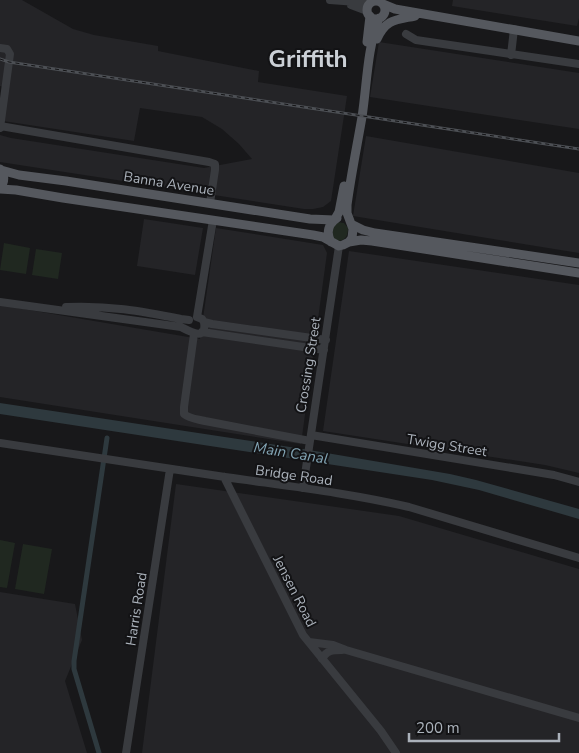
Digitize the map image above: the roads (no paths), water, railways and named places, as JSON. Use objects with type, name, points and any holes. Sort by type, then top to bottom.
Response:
[{"type":"main road","points":[[376,9],[397,15],[431,16]]},
{"type":"main road","points":[[376,9],[396,9],[579,41]]},
{"type":"main road","points":[[349,242],[353,234],[352,223],[347,213],[347,205],[362,116],[376,9]]},
{"type":"main road","points":[[335,244],[329,238],[328,231],[330,224],[339,212],[342,199],[370,26],[376,9]]},
{"type":"main road","points":[[370,56],[381,29],[398,19],[415,16]]},
{"type":"main road","points":[[1,169],[4,180],[0,189],[313,235],[323,237],[343,246],[349,242],[372,241],[579,274]]},
{"type":"main road","name":"Banna Avenue","points":[[1,169],[19,175],[310,219],[334,219]]},
{"type":"main road","points":[[334,219],[344,218],[363,230],[579,263]]},
{"type":"street","points":[[330,0],[376,9]]},
{"type":"street","points":[[511,55],[514,30]]},
{"type":"street","points":[[406,34],[416,40],[579,64]]},
{"type":"street","points":[[0,48],[6,49],[10,54],[0,127],[215,164],[210,203]]},
{"type":"street","points":[[195,332],[187,327],[197,319],[213,220]]},
{"type":"street","name":"Crossing Street","points":[[303,488],[326,340],[335,244]]},
{"type":"street","points":[[0,297],[66,308],[132,310],[181,319],[197,319],[212,324],[326,340]]},
{"type":"street","points":[[0,302],[324,350]]},
{"type":"street","points":[[77,307],[105,311],[108,317]]},
{"type":"street","points":[[195,332],[204,327],[197,319]]},
{"type":"street","name":"Twigg Street","points":[[195,332],[184,407],[184,414],[191,418],[554,475],[579,482]]},
{"type":"street","name":"Bridge Road","points":[[0,443],[369,498],[409,507],[579,558]]},
{"type":"street","name":"Harris Road","points":[[126,753],[170,468]]},
{"type":"street","name":"Jensen Road","points":[[224,477],[303,635],[381,730],[396,753]]},
{"type":"street","points":[[309,642],[333,645],[579,718]]},
{"type":"street","points":[[322,659],[325,653],[330,651],[346,650]]},
{"type":"water","name":"Main Canal","points":[[0,403],[303,449],[450,474],[579,509],[579,519],[479,490],[432,480],[0,414]]},
{"type":"waterway","points":[[99,753],[74,669],[74,661],[107,438]]},
{"type":"railway","points":[[0,59],[9,62],[579,149]]},
{"type":"district","name":"Griffith","points":[[308,59]]}]
